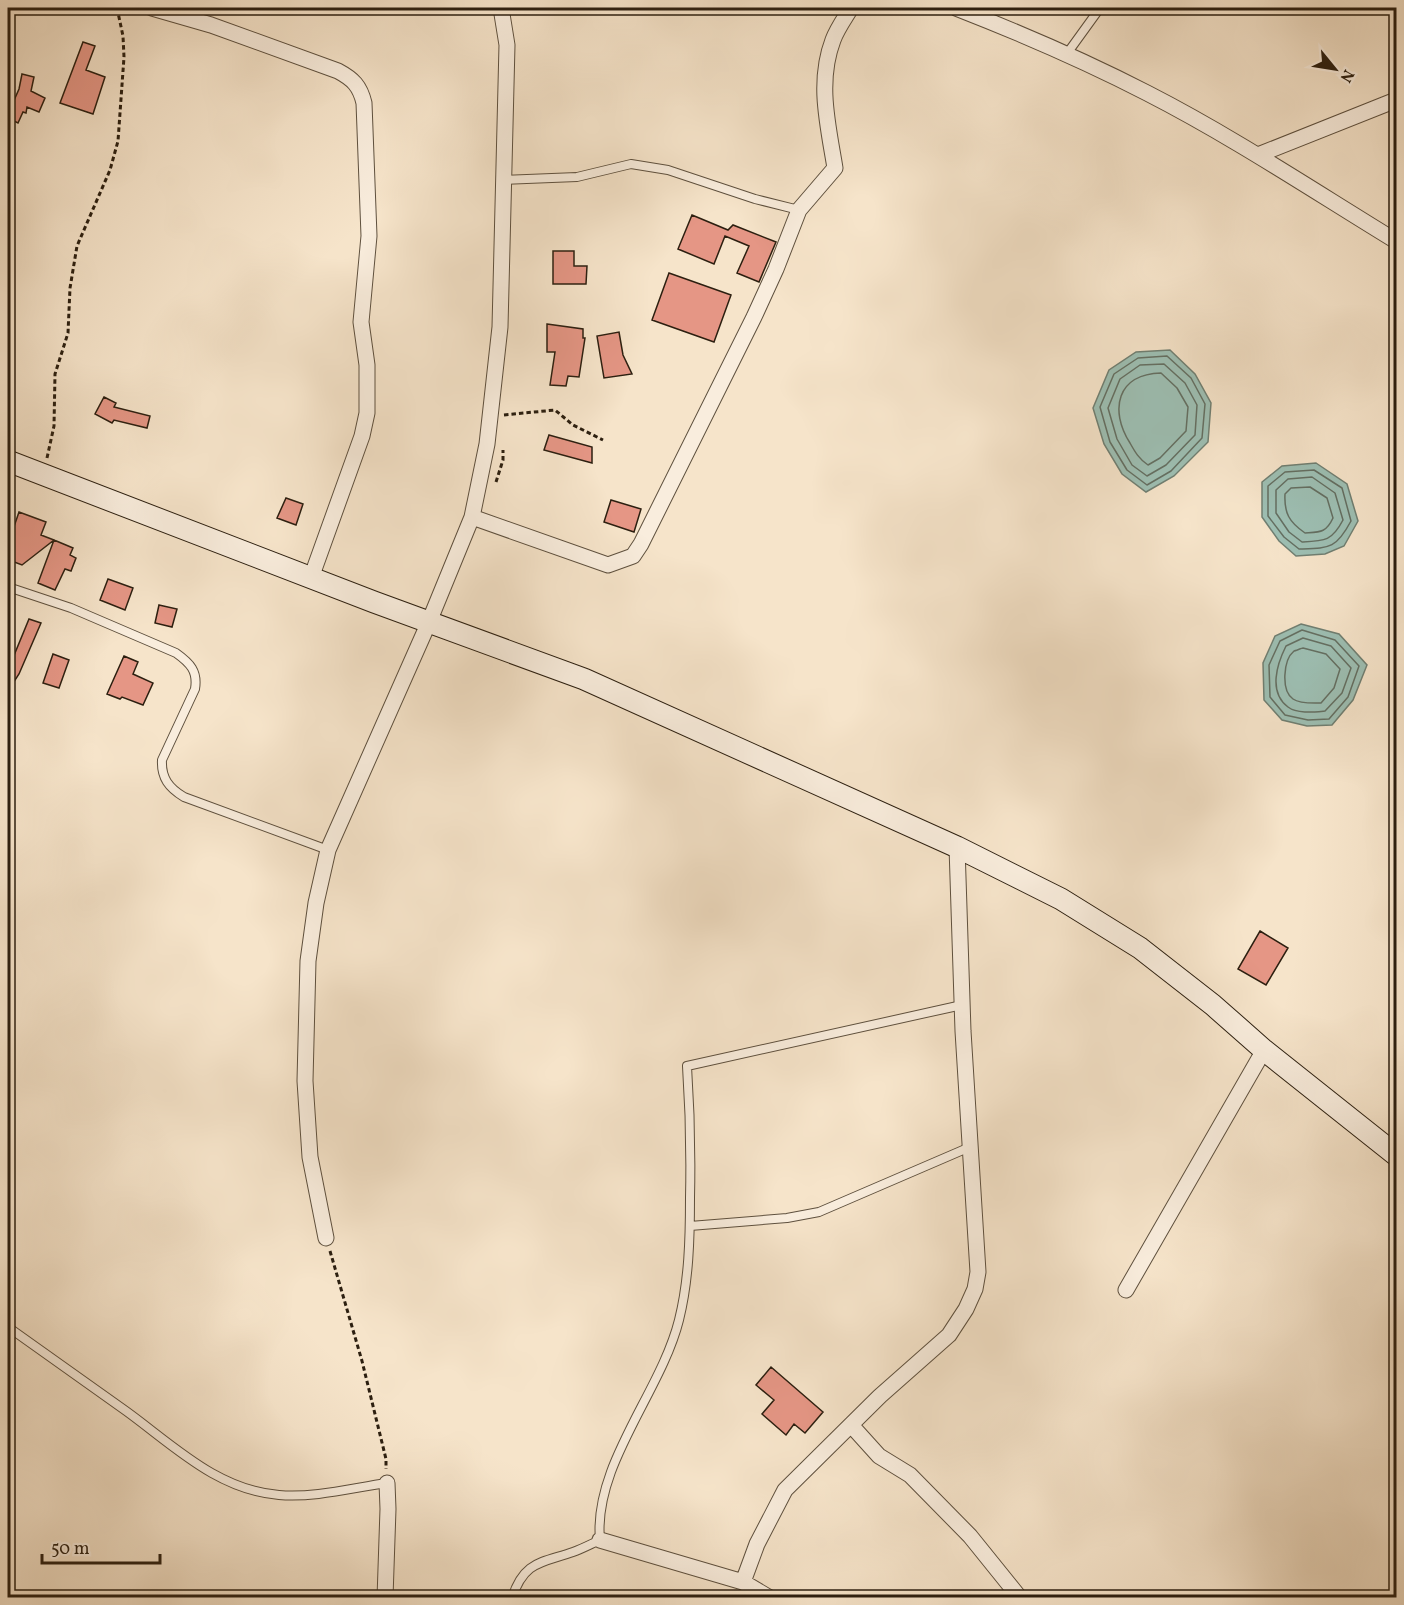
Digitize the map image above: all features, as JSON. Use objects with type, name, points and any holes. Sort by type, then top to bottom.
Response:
[{"type":"main road","points":[[8,461],[311,578],[584,679],[957,848],[1061,899],[1123,936],[1213,1005],[1264,1050],[1396,1155]]},
{"type":"street","points":[[152,8],[211,25],[338,71],[352,79],[361,90],[364,103],[369,236],[361,322],[367,365],[367,412],[362,436],[311,578]]},
{"type":"street","points":[[327,1238],[309,1157],[305,1081],[308,961],[316,903],[328,850],[429,622],[472,517],[487,444],[500,327],[507,45],[501,8]]},
{"type":"street","points":[[472,517],[608,565],[633,556],[754,317],[799,210],[835,168],[824,88],[825,77],[833,39],[850,8]]},
{"type":"street","points":[[956,8],[1066,55],[1146,93],[1258,155],[1396,241]]},
{"type":"street","points":[[1258,155],[1396,100]]},
{"type":"street","points":[[743,1582],[757,1544],[785,1490],[851,1425],[949,1335],[966,1309],[975,1289],[978,1272],[962,1005],[957,848]]},
{"type":"street","points":[[1126,1290],[1264,1050]]},
{"type":"street","points":[[851,1425],[879,1456],[910,1475],[970,1536],[1020,1598]]},
{"type":"street","points":[[385,1598],[387,1483]]},
{"type":"street","points":[[600,1540],[743,1582],[770,1598]]},
{"type":"lane","points":[[1066,55],[1100,8]]},
{"type":"lane","points":[[503,180],[577,177],[631,164],[678,173],[754,199],[799,210]]},
{"type":"lane","points":[[8,587],[71,608],[187,661],[196,675],[195,689],[162,760],[162,771],[167,784],[184,797],[328,850]]},
{"type":"lane","points":[[512,1598],[518,1581],[526,1571],[541,1562],[577,1551],[600,1540],[598,1523],[604,1489],[652,1388],[679,1322],[686,1290],[690,1226],[691,1120],[687,1066],[962,1005]]},
{"type":"lane","points":[[690,1226],[787,1218],[819,1212],[971,1146]]},
{"type":"lane","points":[[8,1326],[129,1413],[196,1465],[239,1487],[278,1495],[303,1495],[387,1483]]},
{"type":"path","points":[[43,475],[54,426],[55,374],[68,333],[70,288],[77,246],[110,170],[118,141],[124,57],[123,36],[117,8]]},
{"type":"path","points":[[502,415],[555,410],[573,425],[603,440]]},
{"type":"path","points":[[494,488],[503,460],[503,448]]},
{"type":"path","points":[[327,1238],[386,1459],[387,1483]]},
{"type":"water","points":[[1170,350],[1195,374],[1211,403],[1208,442],[1174,476],[1146,492],[1122,474],[1104,444],[1093,408],[1109,370],[1136,352]]},
{"type":"water","points":[[1316,463],[1347,484],[1358,521],[1344,546],[1325,554],[1296,556],[1279,541],[1262,517],[1262,482],[1282,466]]},
{"type":"water","points":[[1301,624],[1339,634],[1367,665],[1353,700],[1332,725],[1307,726],[1282,720],[1264,700],[1263,663],[1275,636]]},
{"type":"building","points":[[83,42],[95,46],[86,70],[105,77],[93,114],[60,103]]},
{"type":"building","points":[[22,74],[34,77],[31,91],[45,98],[39,112],[27,107],[26,113],[23,112],[18,123],[8,118],[8,114],[19,89]]},
{"type":"building","points":[[692,215],[728,230],[733,225],[776,242],[759,282],[737,273],[749,246],[725,236],[714,264],[678,249]]},
{"type":"building","points":[[553,251],[574,251],[574,266],[587,266],[586,284],[553,284]]},
{"type":"building","points":[[669,273],[731,295],[714,342],[652,320]]},
{"type":"building","points":[[547,324],[583,329],[583,338],[585,338],[579,377],[568,376],[566,386],[550,385],[555,352],[547,352]]},
{"type":"building","points":[[619,332],[623,355],[632,374],[604,378],[597,336]]},
{"type":"building","points":[[104,397],[116,403],[114,407],[150,416],[147,428],[114,420],[112,423],[95,414]]},
{"type":"building","points":[[549,435],[592,447],[592,463],[544,450]]},
{"type":"building","points":[[286,498],[303,504],[296,525],[277,518]]},
{"type":"building","points":[[611,500],[641,509],[634,532],[604,522]]},
{"type":"building","points":[[19,512],[46,522],[41,535],[54,540],[22,565],[9,560],[12,551],[8,550]]},
{"type":"building","points":[[54,540],[73,548],[70,555],[76,558],[71,571],[65,569],[55,590],[38,583]]},
{"type":"building","points":[[108,579],[133,588],[125,610],[100,600]]},
{"type":"building","points":[[159,605],[177,609],[172,627],[155,623]]},
{"type":"building","points":[[29,619],[41,623],[19,674],[8,691],[8,670]]},
{"type":"building","points":[[53,654],[69,660],[59,688],[43,683]]},
{"type":"building","points":[[124,656],[138,662],[133,674],[153,683],[143,705],[107,694]]},
{"type":"building","points":[[1260,931],[1288,948],[1266,985],[1238,969]]},
{"type":"building","points":[[771,1367],[823,1412],[805,1433],[794,1424],[786,1435],[762,1414],[774,1400],[756,1385]]}]
